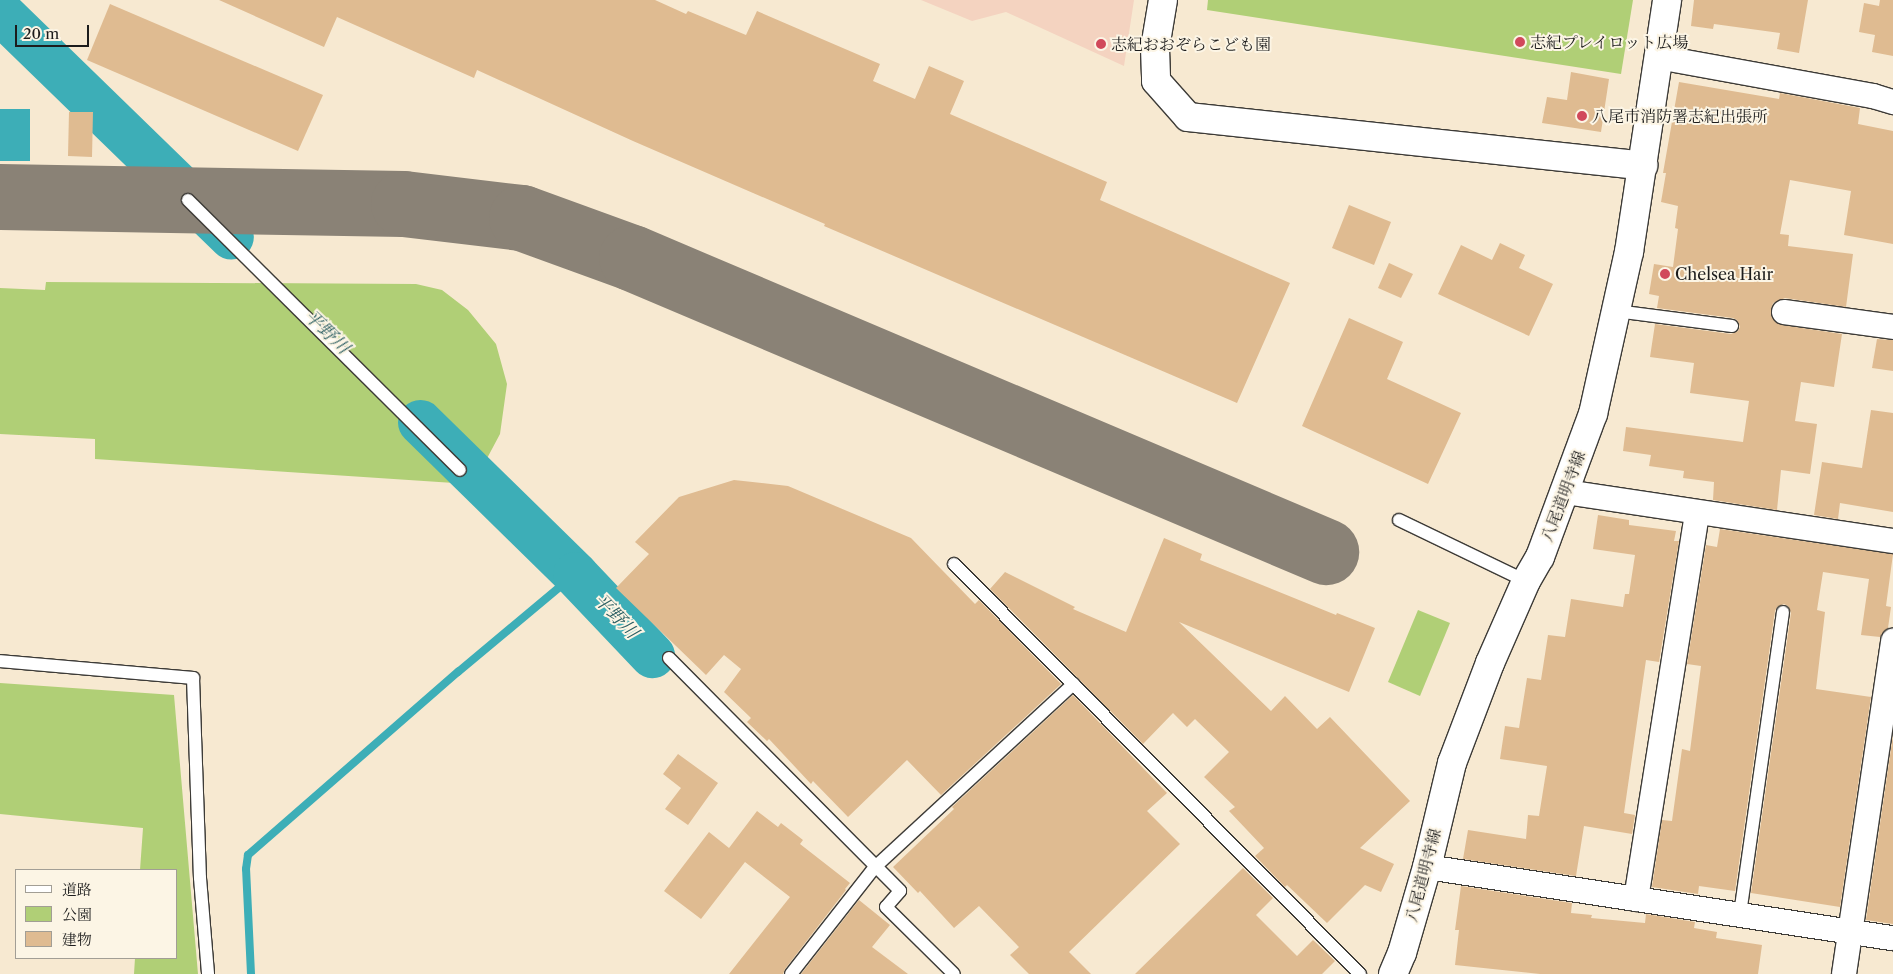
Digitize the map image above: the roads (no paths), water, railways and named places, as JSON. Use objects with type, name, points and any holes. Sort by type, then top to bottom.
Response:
[{"type":"main road","points":[[1163,0],[1155,48],[1156,80],[1188,117],[1643,166]]},
{"type":"main road","name":"八尾道明寺線","points":[[1393,974],[1402,954],[1427,867],[1452,763],[1490,663],[1526,581],[1540,557],[1593,414],[1629,252],[1667,0]]},
{"type":"street","points":[[1658,57],[1873,96],[1893,102]]},
{"type":"street","points":[[1784,312],[1893,327]]},
{"type":"street","points":[[1565,492],[1893,541]]},
{"type":"street","points":[[1636,899],[1697,513]]},
{"type":"street","points":[[1844,974],[1893,642]]},
{"type":"street","points":[[1427,867],[1893,938]]},
{"type":"lane","points":[[188,200],[460,470]]},
{"type":"lane","points":[[1616,311],[1732,326]]},
{"type":"lane","points":[[1399,520],[1526,581]]},
{"type":"lane","points":[[954,564],[1360,974]]},
{"type":"lane","points":[[1740,914],[1783,612]]},
{"type":"lane","points":[[669,658],[900,891],[886,907],[954,974]]},
{"type":"lane","points":[[0,661],[193,678],[200,878],[208,974]]},
{"type":"lane","points":[[791,974],[876,867],[1073,684]]},
{"type":"water","points":[[0,109],[30,109],[30,161],[0,161]]},
{"type":"waterway","name":"平野川","points":[[0,12],[231,237]]},
{"type":"waterway","name":"平野川","points":[[420,422],[575,574],[652,655]]},
{"type":"waterway","points":[[251,974],[246,869],[248,855],[458,672],[575,574]]},
{"type":"place","name":"志紀プレイロット広場","points":[[1520,42]]},
{"type":"place","name":"志紀おおぞらこども園","points":[[1101,44]]},
{"type":"place","name":"八尾市消防署志紀出張所","points":[[1582,116]]},
{"type":"place","name":"Chelsea Hair","points":[[1665,274]]}]
